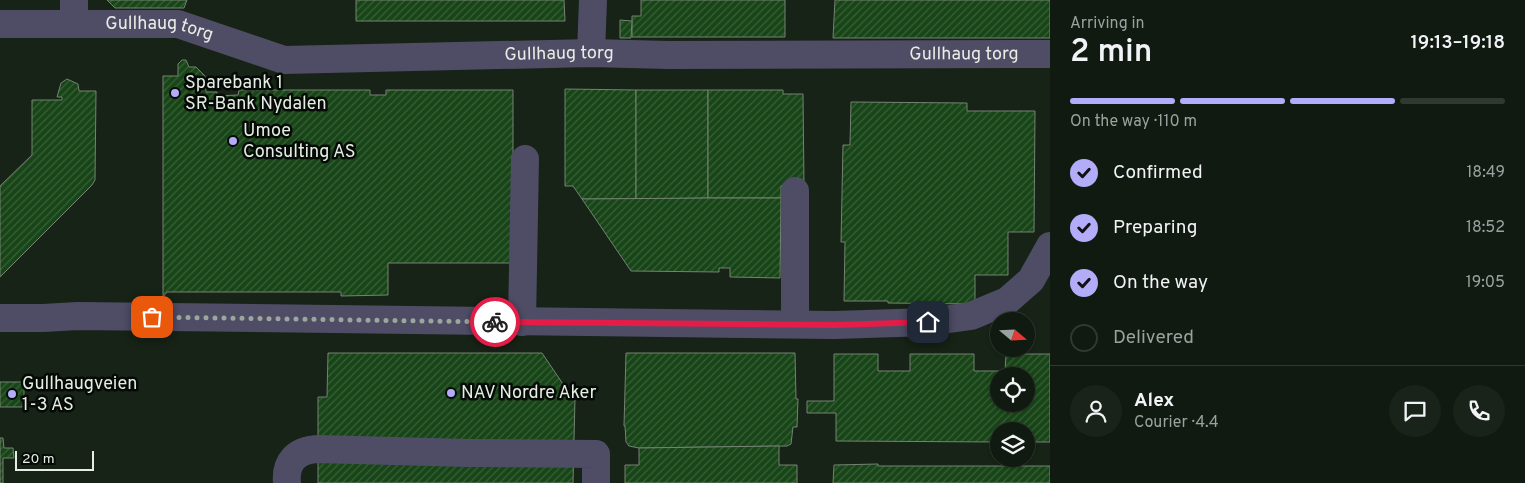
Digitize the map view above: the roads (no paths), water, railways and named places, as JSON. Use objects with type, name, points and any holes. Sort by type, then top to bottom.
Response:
[{"type":"street","points":[[591,53],[593,0]]},
{"type":"street","name":"Gullhaug torg","points":[[0,24],[74,12],[178,24],[284,60],[591,53],[668,55],[1050,54]]},
{"type":"street","points":[[522,322],[525,159]]},
{"type":"street","points":[[795,191],[795,324]]},
{"type":"street","points":[[0,318],[78,316],[795,324],[928,322],[971,316],[1007,301],[1031,280],[1050,246]]},
{"type":"street","points":[[287,483],[286,472],[291,462],[299,453],[318,449],[468,454],[596,454],[596,483]]},
{"type":"place","name":"Sparebank 1 SR-Bank Nydalen","points":[[175,93]]},
{"type":"place","name":"Umoe Consulting AS","points":[[233,141]]},
{"type":"place","name":"NAV Nordre Aker","points":[[451,393]]},
{"type":"place","name":"Gullhaugveien 1-3 AS","points":[[12,394]]}]
